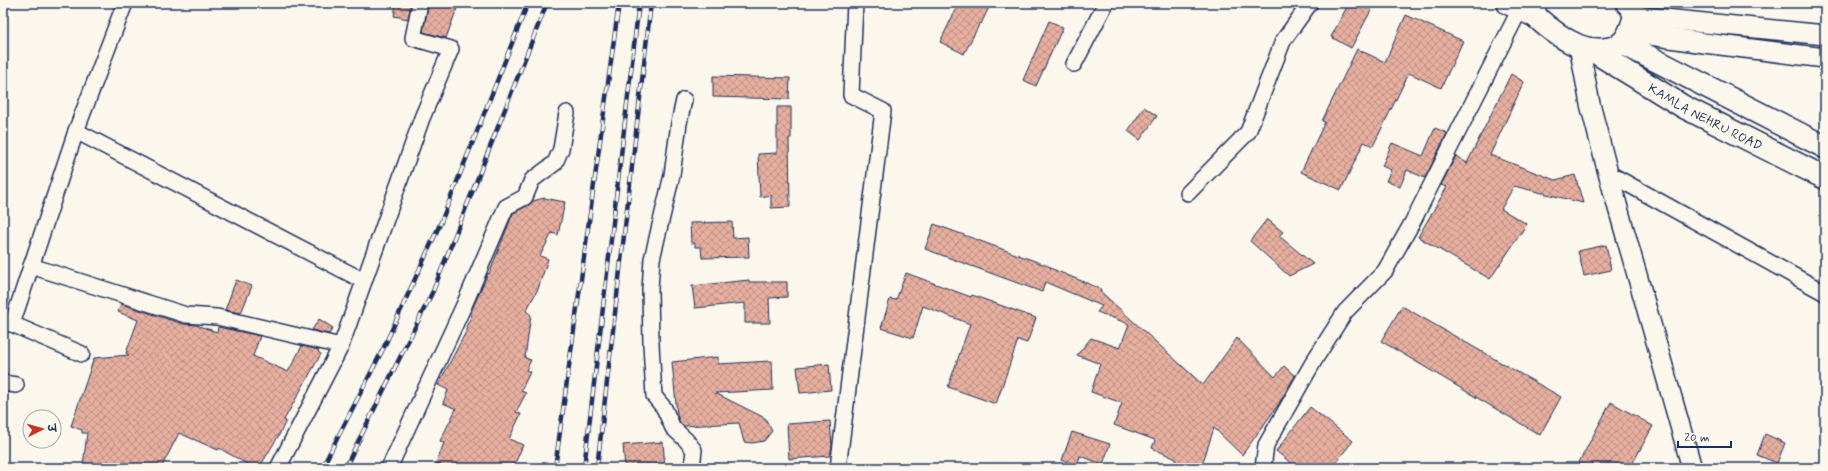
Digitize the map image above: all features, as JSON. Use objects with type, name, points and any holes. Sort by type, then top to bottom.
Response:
[{"type":"main road","name":"KAMLA NEHRU ROAD","points":[[1524,8],[1544,24],[1684,106],[1825,178]]},
{"type":"main road","name":"KAMLA NEHRU ROAD","points":[[1629,23],[1825,147]]},
{"type":"main road","points":[[1584,47],[1608,49],[1629,23]]},
{"type":"street","points":[[82,354],[8,324],[31,266],[76,131],[125,3]]},
{"type":"street","points":[[278,468],[341,346],[422,118],[452,50],[413,38],[420,3]]},
{"type":"street","points":[[838,468],[882,110],[851,95],[855,3]]},
{"type":"street","points":[[1074,64],[1106,3]]},
{"type":"street","points":[[1188,193],[1248,132],[1283,41],[1310,3]]},
{"type":"street","points":[[1263,468],[1266,445],[1315,359],[1345,312],[1385,270],[1412,223],[1524,8]]},
{"type":"street","points":[[1629,23],[1825,35]]},
{"type":"street","points":[[1629,23],[1704,43],[1825,58]]},
{"type":"street","points":[[1584,47],[1590,104],[1692,468]]},
{"type":"street","points":[[684,100],[679,122],[672,175],[652,259],[650,289],[651,344],[654,396],[664,408],[673,428],[694,450],[692,468]]},
{"type":"street","points":[[389,468],[465,303],[506,207],[525,197],[532,180],[555,163],[561,149],[567,113]]},
{"type":"street","points":[[76,131],[364,281]]},
{"type":"street","points":[[1608,172],[1825,293]]},
{"type":"street","points":[[31,266],[186,315],[217,317],[341,346]]},
{"type":"building","points":[[396,3],[411,3],[408,19],[394,16]]},
{"type":"building","points":[[429,3],[459,3],[446,38],[423,32]]},
{"type":"building","points":[[959,3],[991,3],[964,54],[940,42]]},
{"type":"building","points":[[1349,3],[1375,3],[1351,48],[1331,37]]},
{"type":"building","points":[[1406,15],[1463,41],[1441,88],[1409,73],[1373,146],[1364,142],[1341,190],[1301,172],[1325,122],[1322,121],[1357,49],[1385,62]]},
{"type":"building","points":[[1049,21],[1063,27],[1036,86],[1023,80]]},
{"type":"building","points":[[1511,74],[1524,82],[1490,155],[1555,180],[1575,175],[1583,203],[1514,186],[1501,209],[1527,224],[1490,279],[1418,237],[1447,187],[1441,185],[1456,156],[1467,163]]},
{"type":"building","points":[[713,76],[790,78],[789,99],[713,97]]},
{"type":"building","points":[[777,107],[791,107],[791,138],[789,138],[790,207],[771,208],[771,195],[760,197],[758,154],[777,153]]},
{"type":"building","points":[[1144,107],[1157,116],[1140,140],[1128,131]]},
{"type":"building","points":[[1435,128],[1447,133],[1425,178],[1407,170],[1400,187],[1386,181],[1391,170],[1382,166],[1392,143],[1423,156]]},
{"type":"building","points":[[544,198],[565,202],[558,235],[552,233],[540,256],[548,259],[538,289],[526,311],[531,315],[525,358],[531,360],[526,370],[530,372],[521,391],[526,393],[516,412],[521,414],[509,439],[523,445],[513,468],[448,468],[436,463],[444,443],[440,441],[456,409],[443,403],[448,390],[438,385],[468,328],[466,327],[472,315],[470,314],[488,273],[489,274],[513,213],[529,205],[533,201]]},
{"type":"building","points":[[1267,219],[1283,232],[1279,236],[1313,264],[1289,276],[1250,241]]},
{"type":"building","points":[[732,222],[733,238],[748,237],[749,257],[702,258],[701,247],[695,247],[695,243],[691,243],[690,223]]},
{"type":"building","points":[[934,224],[1051,267],[1050,268],[1101,289],[1100,291],[1203,385],[1237,338],[1275,377],[1284,366],[1295,376],[1278,405],[1242,455],[1214,428],[1201,468],[1173,468],[1176,459],[1152,448],[1155,440],[1114,425],[1122,403],[1091,392],[1100,364],[1077,355],[1091,338],[1120,348],[1129,324],[1097,312],[1102,306],[1045,282],[1042,292],[925,249]]},
{"type":"building","points":[[1606,245],[1611,270],[1584,276],[1578,251]]},
{"type":"building","points":[[906,273],[971,297],[972,295],[1036,318],[1027,343],[1018,340],[996,404],[948,387],[970,324],[923,306],[913,338],[881,328],[890,299],[896,300]]},
{"type":"building","points":[[236,280],[252,286],[241,313],[225,310]]},
{"type":"building","points":[[749,280],[749,282],[787,282],[787,297],[769,298],[770,323],[745,323],[745,303],[695,308],[692,286]]},
{"type":"building","points":[[121,304],[183,324],[196,325],[217,332],[218,327],[260,336],[253,356],[288,372],[302,346],[319,350],[318,352],[321,354],[284,420],[286,421],[279,435],[259,468],[254,468],[219,448],[218,450],[179,433],[161,468],[84,468],[87,433],[82,433],[82,430],[71,426],[94,358],[129,355],[126,353],[138,320],[118,312]]},
{"type":"building","points":[[1402,306],[1561,397],[1540,435],[1381,341]]},
{"type":"building","points":[[319,319],[333,328],[329,334],[312,330]]},
{"type":"building","points":[[718,357],[718,364],[772,361],[773,390],[715,393],[765,418],[772,431],[764,441],[752,443],[744,442],[739,423],[684,426],[680,423],[677,415],[672,362]]},
{"type":"building","points":[[829,364],[831,390],[800,393],[797,367]]},
{"type":"building","points":[[1611,402],[1653,426],[1630,468],[1576,468]]},
{"type":"building","points":[[1310,407],[1353,441],[1331,468],[1297,468],[1276,451]]},
{"type":"building","points":[[830,421],[832,446],[830,456],[789,459],[787,424]]},
{"type":"building","points":[[1072,432],[1110,444],[1103,464],[1080,456],[1077,466],[1062,460]]},
{"type":"building","points":[[1765,434],[1785,443],[1777,463],[1757,455]]},
{"type":"building","points":[[663,442],[665,468],[625,468],[623,445]]},
{"type":"railway","points":[[322,468],[384,347],[441,222],[528,3]]},
{"type":"railway","points":[[345,468],[433,291],[547,3]]},
{"type":"railway","points":[[555,468],[619,3]]},
{"type":"railway","points":[[584,468],[639,3]]},
{"type":"railway","points":[[597,468],[651,3]]}]
